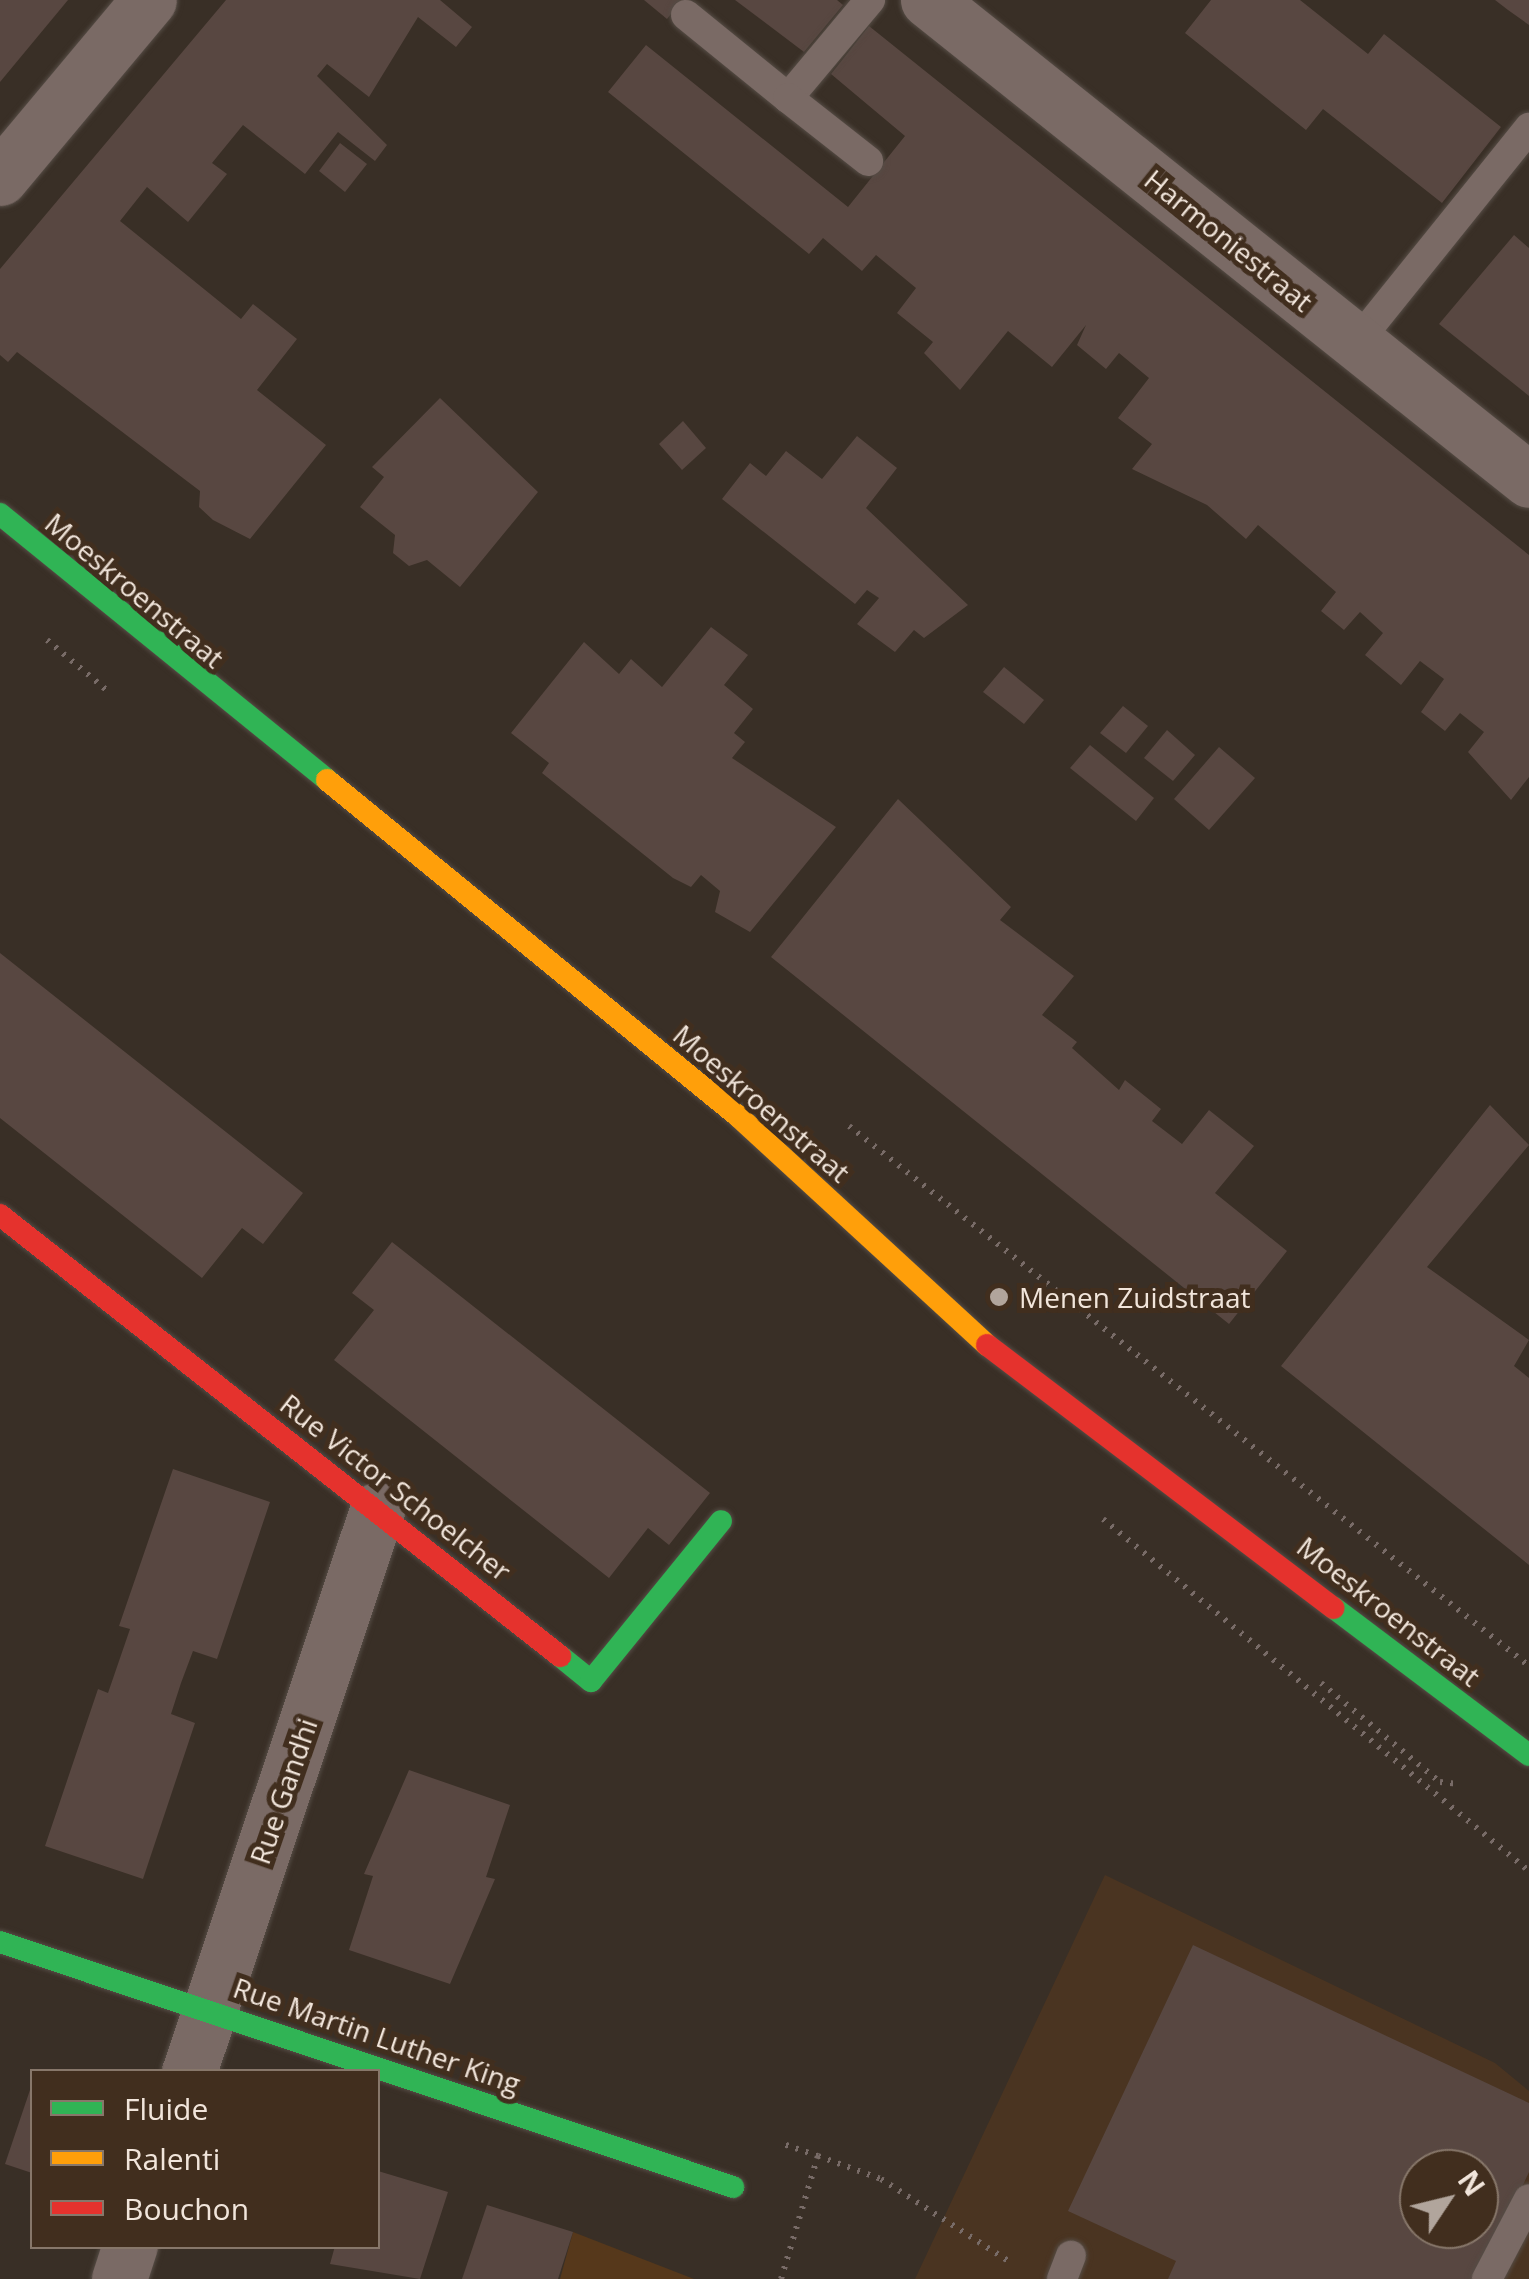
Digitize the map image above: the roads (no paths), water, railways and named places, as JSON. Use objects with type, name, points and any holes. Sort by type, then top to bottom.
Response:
[{"type":"street","points":[[0,178],[149,0]]},
{"type":"street","name":"Harmoniestraat","points":[[928,0],[1529,480]]},
{"type":"street","name":"Moeskroenstraat","points":[[0,514],[738,1116],[981,1341],[1489,1729],[1529,1755]]},
{"type":"street","name":"Rue Victor Schoelcher","points":[[0,1215],[591,1681],[721,1521]]},
{"type":"street","name":"Rue Gandhi","points":[[190,2069],[378,1510]]},
{"type":"street","name":"Moeskroenstraat","points":[[1489,1729],[1529,1771]]},
{"type":"street","name":"Rue Martin Luther King","points":[[0,1942],[733,2187]]},
{"type":"street","points":[[119,2279],[129,2249]]},
{"type":"lane","points":[[788,98],[870,0]]},
{"type":"lane","points":[[686,16],[868,161]]},
{"type":"lane","points":[[1356,342],[1529,128]]},
{"type":"lane","points":[[1487,2279],[1529,2199]]},
{"type":"place","name":"Menen Zuidstraat","points":[[999,1297]]}]
